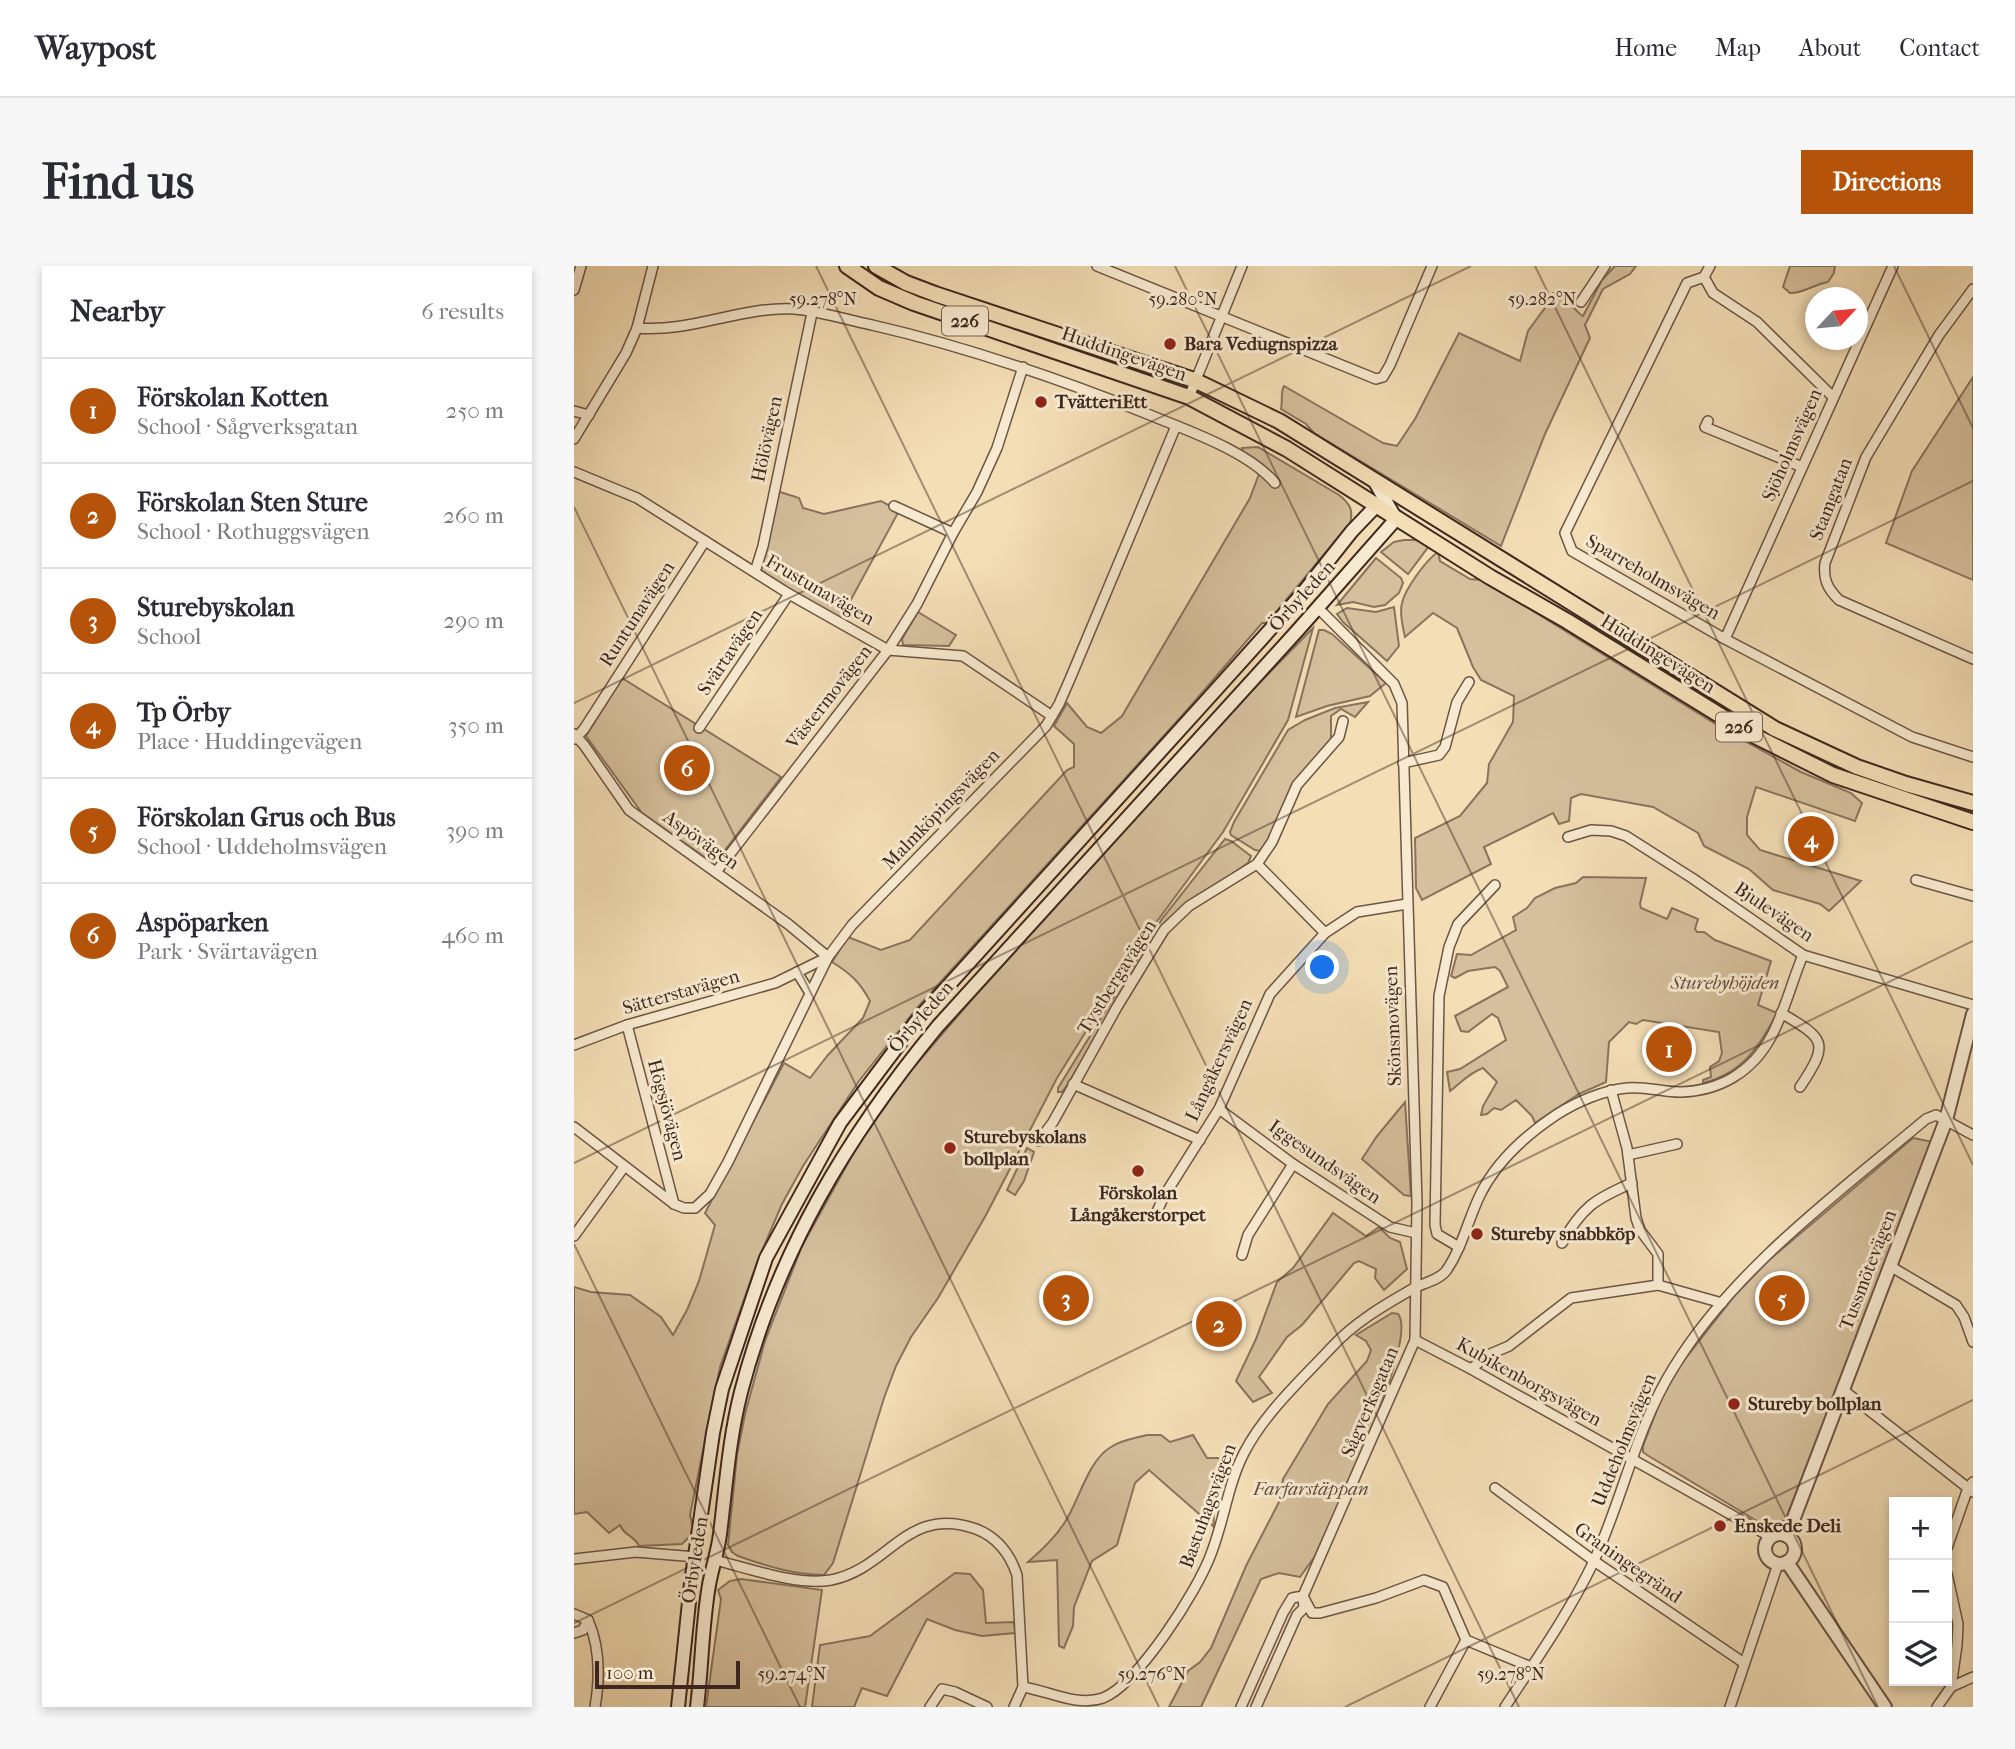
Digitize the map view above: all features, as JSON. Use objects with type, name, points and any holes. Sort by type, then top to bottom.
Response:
[{"type":"main road","name":"Huddingevägen","points":[[847,266],[878,288],[914,303],[1188,397],[1287,449],[1381,504],[1395,519],[1760,738],[1833,775],[1973,822]]},
{"type":"main road","name":"Huddingevägen","points":[[876,266],[906,283],[935,294],[1194,380],[1279,421],[1775,729],[1857,767],[1973,803]]},
{"type":"main road","points":[[1373,479],[1381,504],[1407,501]]},
{"type":"main road","name":"Örbyleden","points":[[678,1707],[691,1583],[722,1389],[766,1258],[841,1124],[919,1018],[1381,504]]},
{"type":"main road","name":"Örbyleden","points":[[697,1707],[709,1586],[715,1560],[730,1444],[753,1349],[794,1245],[824,1185],[858,1129],[897,1074],[938,1026],[1318,608],[1395,519]]},
{"type":"main road","points":[[1301,594],[1318,608]]},
{"type":"main road","name":"Tussmötevägen","points":[[1787,1536],[1945,1120],[1973,1014]]},
{"type":"main road","points":[[1783,1563],[1795,1550],[1787,1536],[1781,1534],[1771,1537],[1765,1547],[1769,1559],[1783,1563],[1885,1707]]},
{"type":"main road","points":[[696,1557],[715,1560]]},
{"type":"street","points":[[574,290],[581,266]]},
{"type":"street","points":[[574,439],[626,353],[637,328],[653,266]]},
{"type":"street","points":[[1097,266],[1376,379],[1383,377],[1390,365],[1432,266]]},
{"type":"street","points":[[1188,397],[1241,266]]},
{"type":"street","points":[[1581,302],[1605,266]]},
{"type":"street","name":"Sparreholmsvägen","points":[[1710,266],[1704,277],[1687,284],[1565,533],[1572,551],[1725,639],[1912,737],[1973,757]]},
{"type":"street","name":"Sjöholmsvägen","points":[[1725,639],[1893,266]]},
{"type":"street","points":[[1704,277],[1713,293],[1757,322],[1833,397]]},
{"type":"street","name":"Stamgatan","points":[[1973,289],[1939,335],[1866,457],[1825,563],[1823,576],[1829,591],[1839,600],[1973,659]]},
{"type":"street","points":[[637,328],[662,330],[775,309],[812,313],[894,330],[1023,367],[1205,437],[1257,466],[1275,483]]},
{"type":"street","name":"Hölövägen","points":[[755,572],[763,546],[812,313]]},
{"type":"street","name":"Västermovägen","points":[[716,872],[888,650],[917,604],[998,448],[1023,367]]},
{"type":"street","points":[[574,411],[589,415]]},
{"type":"street","points":[[1708,421],[1705,427],[1802,467]]},
{"type":"street","name":"Malmköpingsvägen","points":[[674,1204],[695,1208],[703,1202],[729,1162],[828,957],[852,925],[1052,716],[1176,426]]},
{"type":"street","name":"Frustunavägen","points":[[574,472],[637,498],[789,594],[888,650],[963,656],[1052,716]]},
{"type":"street","points":[[894,506],[953,533]]},
{"type":"street","name":"Runtunavägen","points":[[575,737],[705,541]]},
{"type":"street","name":"Svärtavägen","points":[[699,729],[789,594]]},
{"type":"street","name":"Skönsmovägen","points":[[1318,608],[1394,684],[1402,703],[1416,1287]]},
{"type":"street","points":[[1403,763],[1440,755],[1445,747],[1457,702],[1469,682]]},
{"type":"street","name":"Tystbergavägen","points":[[1039,1141],[1053,1122],[1164,930],[1189,906],[1256,864],[1272,842],[1297,785],[1339,737],[1343,721]]},
{"type":"street","name":"Aspövägen","points":[[575,737],[629,810],[788,924],[828,957]]},
{"type":"street","name":"Bjulevägen","points":[[1568,837],[1591,830],[1611,831],[1626,836],[1744,912],[1803,955],[1973,1005]]},
{"type":"street","points":[[1256,864],[1325,933]]},
{"type":"street","points":[[1916,880],[1973,897]]},
{"type":"street","points":[[1458,1247],[1437,1234],[1435,1225],[1439,996],[1458,925],[1495,886]]},
{"type":"street","name":"Långåkersvägen","points":[[1155,1216],[1164,1196],[1219,1109],[1270,994],[1325,933],[1357,912],[1407,905]]},
{"type":"street","points":[[1416,1287],[1446,1272],[1481,1193],[1499,1164],[1558,1114],[1611,1090],[1644,1087],[1681,1092],[1722,1084],[1748,1068],[1770,1038],[1803,955]]},
{"type":"street","name":"Sätterstavägen","points":[[574,1045],[627,1025],[775,983],[828,957]]},
{"type":"street","points":[[797,972],[810,993]]},
{"type":"street","points":[[1781,1013],[1807,1029],[1816,1037],[1820,1046],[1819,1056],[1800,1087]]},
{"type":"street","name":"Högsjövägen","points":[[627,1025],[674,1204]]},
{"type":"street","points":[[1073,1084],[1200,1140]]},
{"type":"street","points":[[1611,1090],[1628,1155],[1640,1230],[1658,1254],[1658,1285]]},
{"type":"street","name":"Iggesundsvägen","points":[[1219,1109],[1293,1164],[1390,1227],[1416,1233]]},
{"type":"street","name":"Uddeholmsvägen","points":[[1504,1707],[1573,1600],[1594,1561],[1657,1396],[1675,1365],[1722,1303],[1763,1259],[1926,1119],[1936,1115],[1945,1120]]},
{"type":"street","points":[[1945,1120],[1973,1135]]},
{"type":"street","points":[[574,1127],[674,1204]]},
{"type":"street","points":[[1628,1155],[1677,1144]]},
{"type":"street","points":[[1242,1255],[1248,1235],[1293,1164]]},
{"type":"street","points":[[574,1236],[624,1167]]},
{"type":"street","points":[[1562,1243],[1576,1219],[1594,1201],[1632,1183]]},
{"type":"street","points":[[1890,1266],[1956,1305],[1964,1317],[1973,1342]]},
{"type":"street","points":[[1471,1369],[1488,1355],[1509,1346],[1565,1301],[1658,1285],[1722,1303]]},
{"type":"street","name":"Sågverksgatan","points":[[1256,1707],[1293,1625],[1304,1608],[1303,1596],[1415,1340],[1416,1287]]},
{"type":"street","name":"Bastuhagsvägen","points":[[1023,1687],[1071,1699],[1093,1701],[1106,1697],[1127,1681],[1175,1619],[1199,1581],[1212,1553],[1237,1468],[1251,1441],[1280,1403],[1336,1342],[1374,1312],[1416,1287]]},
{"type":"street","name":"Kubikenborgsvägen","points":[[1415,1340],[1771,1537]]},
{"type":"street","points":[[1842,1389],[1971,1487],[1952,1535]]},
{"type":"street","name":"Graningegränd","points":[[1495,1488],[1594,1561],[1744,1663]]},
{"type":"street","points":[[715,1560],[790,1577],[821,1581],[850,1574],[917,1529],[939,1522],[955,1523],[985,1533],[998,1542],[1013,1562],[1017,1575],[1023,1687],[1014,1707]]},
{"type":"street","points":[[574,1559],[636,1552],[696,1557]]},
{"type":"street","points":[[1730,1707],[1783,1563]]},
{"type":"street","points":[[1303,1596],[1312,1612],[1320,1613],[1376,1598],[1424,1580],[1435,1582],[1443,1587],[1466,1640],[1531,1667]]},
{"type":"street","name":"Sågverksgatan","points":[[1241,1707],[1283,1613],[1292,1598],[1303,1596]]},
{"type":"street","points":[[1937,1707],[1951,1687],[1958,1624],[1952,1597]]},
{"type":"street","points":[[574,1614],[589,1620]]},
{"type":"street","points":[[574,1633],[583,1630],[589,1620]]},
{"type":"street","points":[[589,1620],[598,1664],[595,1707]]},
{"type":"street","points":[[1430,1707],[1466,1640]]},
{"type":"street","points":[[1951,1687],[1973,1677]]},
{"type":"street","points":[[930,1707],[942,1689],[948,1689],[972,1704],[987,1707]]},
{"type":"green space","points":[[1615,266],[1636,266],[1630,274],[1603,289],[1585,325],[1590,338],[1545,434],[1501,546],[1314,433],[1306,424],[1281,409],[1284,386],[1383,443],[1397,446],[1415,419],[1459,333],[1520,361],[1528,331],[1553,293],[1566,298],[1583,316],[1602,280]]},
{"type":"green space","points":[[1790,266],[1835,266],[1828,282],[1790,293],[1783,287]]},
{"type":"green space","points":[[1973,377],[1973,580],[1886,543],[1912,471]]},
{"type":"green space","points":[[1258,447],[1339,495],[1350,507],[1350,523],[1267,623],[1262,623],[1188,709],[917,1008],[859,1081],[803,1166],[782,1204],[758,1260],[720,1367],[690,1515],[692,1534],[682,1544],[639,1546],[620,1525],[609,1533],[587,1512],[574,1514],[574,1287],[591,1292],[630,1295],[661,1317],[673,1335],[699,1281],[715,1225],[705,1213],[784,1063],[810,1078],[863,1018],[870,1001],[854,978],[832,962],[848,937],[881,950],[910,940],[1067,770],[1074,767],[1074,744],[1054,726],[1067,703],[1087,727],[1101,733],[1122,716],[1250,498],[1262,466],[1243,453],[1242,448]]},
{"type":"green space","points":[[777,491],[799,498],[803,508],[824,514],[881,501],[899,511],[841,618],[797,598],[761,570]]},
{"type":"green space","points":[[1418,540],[1429,546],[1408,574],[1381,552],[1394,542]]},
{"type":"green space","points":[[1438,552],[1440,561],[1470,579],[1483,580],[1730,733],[1801,772],[1851,793],[1862,803],[1855,821],[1756,787],[1747,817],[1747,835],[1760,850],[1861,881],[1829,911],[1820,904],[1773,890],[1749,869],[1704,846],[1698,833],[1653,807],[1581,794],[1571,798],[1569,821],[1559,824],[1553,813],[1484,847],[1491,864],[1422,900],[1416,888],[1415,838],[1460,816],[1487,783],[1489,764],[1513,722],[1514,696],[1481,680],[1457,628],[1433,613],[1405,637],[1401,612],[1404,597],[1422,568]]},
{"type":"green space","points":[[1376,558],[1401,578],[1403,583],[1399,593],[1385,605],[1374,607],[1353,602],[1337,605]]},
{"type":"green space","points":[[1394,607],[1399,646],[1387,661],[1337,614],[1347,608],[1376,612]]},
{"type":"green space","points":[[918,612],[956,635],[949,646],[903,645],[902,639]]},
{"type":"green space","points":[[1313,628],[1288,720],[1223,832],[1141,943],[1057,1078],[986,1215],[896,1366],[833,1563],[824,1575],[813,1575],[738,1556],[728,1545],[737,1455],[765,1341],[802,1246],[858,1145],[907,1075],[975,996],[1235,708]]},
{"type":"green space","points":[[1319,630],[1332,634],[1386,683],[1370,696],[1327,706],[1296,717]]},
{"type":"green space","points":[[622,678],[781,777],[719,858],[710,861],[642,813],[586,736]]},
{"type":"green space","points":[[1368,702],[1355,717],[1341,709],[1331,716],[1331,739],[1299,776],[1269,840],[1261,851],[1231,835],[1234,822],[1288,730],[1335,708]]},
{"type":"green space","points":[[1225,839],[1251,856],[1248,863],[1180,910],[1158,931],[1068,1084],[1062,1092],[1058,1092],[1162,919]]},
{"type":"green space","name":"Sturebyhöjden","points":[[1583,877],[1646,878],[1641,908],[1667,919],[1672,908],[1698,919],[1695,929],[1697,932],[1704,932],[1715,940],[1771,961],[1758,1005],[1777,1013],[1764,1037],[1748,1057],[1739,1066],[1717,1079],[1703,1083],[1703,1080],[1711,1077],[1710,1067],[1719,1061],[1722,1053],[1719,1032],[1643,1020],[1636,1024],[1629,1022],[1609,1042],[1606,1082],[1579,1094],[1535,1123],[1532,1116],[1516,1100],[1501,1110],[1494,1108],[1481,1115],[1483,1106],[1497,1082],[1483,1068],[1450,1091],[1447,1072],[1460,1069],[1506,1040],[1498,1018],[1492,1014],[1468,1032],[1461,1031],[1455,1016],[1508,987],[1495,967],[1468,971],[1455,978],[1451,976],[1457,954],[1471,955],[1516,930],[1513,917],[1527,908],[1535,898],[1555,888],[1576,883]]},
{"type":"green space","points":[[1405,1102],[1411,1196],[1404,1195],[1362,1159]]},
{"type":"green space","points":[[1913,1138],[1933,1142],[1785,1521],[1757,1521],[1643,1452],[1661,1399],[1678,1368],[1736,1294],[1769,1260]]},
{"type":"green space","points":[[1027,1148],[1034,1152],[1024,1181],[1015,1195],[1007,1190]]},
{"type":"green space","points":[[1333,1213],[1366,1236],[1379,1227],[1390,1238],[1400,1242],[1407,1269],[1384,1290],[1375,1278],[1376,1269],[1359,1261],[1354,1263],[1302,1325],[1287,1337],[1259,1377],[1272,1393],[1253,1402],[1236,1381],[1256,1339],[1277,1282],[1293,1268]]},
{"type":"green space","name":"Farfarstäppan","points":[[1392,1313],[1398,1314],[1401,1330],[1385,1393],[1354,1471],[1315,1556],[1300,1577],[1279,1573],[1261,1579],[1201,1707],[1169,1707],[1188,1671],[1200,1662],[1211,1648],[1246,1566],[1279,1502],[1283,1479],[1328,1404],[1367,1361],[1371,1350],[1366,1341],[1356,1335]]},
{"type":"green space","points":[[1147,1435],[1161,1435],[1170,1442],[1193,1435],[1207,1458],[1221,1458],[1213,1501],[1214,1527],[1149,1470],[1135,1483],[1117,1545],[1092,1561],[1074,1607],[1073,1626],[1064,1648],[1059,1646],[1057,1560],[1028,1562],[1061,1528],[1090,1471],[1103,1453],[1119,1443]]},
{"type":"green space","points":[[955,1573],[970,1574],[983,1590],[986,1623],[1014,1622],[1015,1633],[982,1636],[955,1630],[927,1619],[887,1696],[862,1688],[854,1707],[812,1707],[820,1645],[870,1636]]},
{"type":"green space","points":[[741,1579],[822,1590],[805,1707],[706,1707],[721,1599],[718,1590],[730,1581]]},
{"type":"place","name":"Bara Vedugnspizza","points":[[1170,344]]},
{"type":"place","name":"TvätteriEtt","points":[[1041,402]]},
{"type":"place","name":"Aspöparken","points":[[687,768]]},
{"type":"place","name":"Tp Örby","points":[[1811,839]]},
{"type":"place","name":"Förskolan Kotten","points":[[1669,1049]]},
{"type":"place","name":"Sturebyskolans bollplan","points":[[950,1148]]},
{"type":"place","name":"Förskolan Långåkerstorpet","points":[[1138,1171]]},
{"type":"place","name":"Stureby snabbköp","points":[[1477,1234]]},
{"type":"place","name":"Sturebyskolan","points":[[1066,1298]]},
{"type":"place","name":"Förskolan Grus och Bus","points":[[1782,1298]]},
{"type":"place","name":"Förskolan Sten Sture","points":[[1219,1324]]},
{"type":"place","name":"Stureby bollplan","points":[[1734,1404]]},
{"type":"place","name":"Enskede Deli","points":[[1720,1526]]}]
